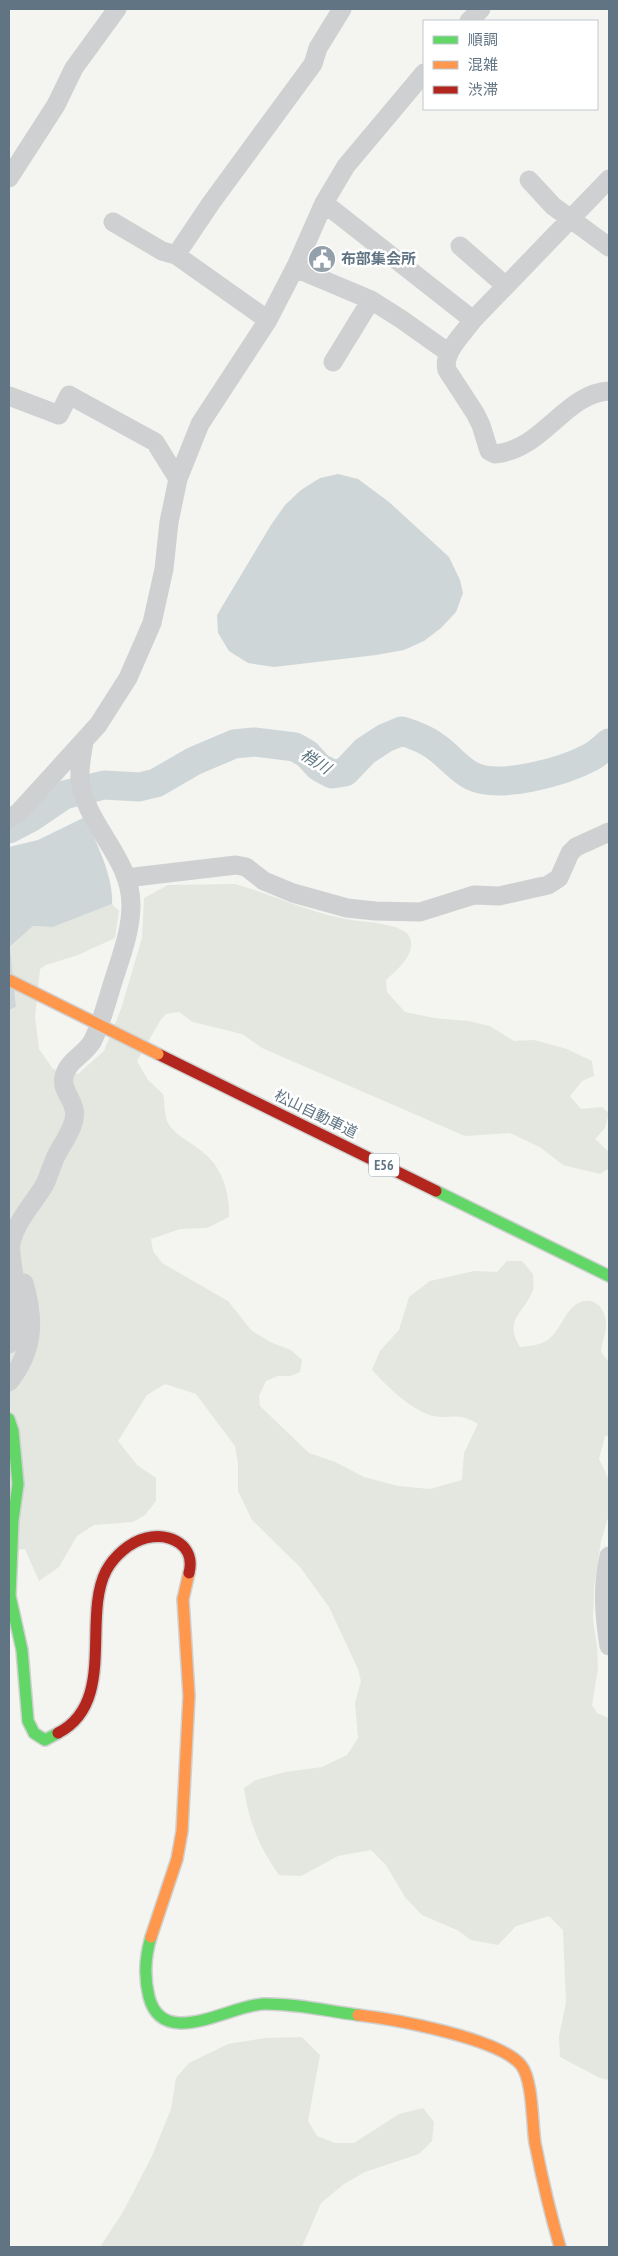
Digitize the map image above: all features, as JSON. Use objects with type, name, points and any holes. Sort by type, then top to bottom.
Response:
[{"type":"main road","name":"松山自動車道","points":[[9,980],[609,1276]]},
{"type":"main road","points":[[9,1419],[14,1431],[18,1484],[13,1520],[10,1596],[22,1650],[28,1721],[34,1733],[45,1740],[70,1726],[91,1695],[102,1580],[113,1561],[131,1545],[142,1539],[155,1537],[176,1540],[186,1548],[192,1560],[183,1598],[189,1691],[182,1837],[177,1865],[150,1936],[145,1975],[148,1996],[155,2011],[164,2022],[176,2025],[241,2007],[264,2004],[311,2008],[417,2024],[501,2051],[516,2058],[524,2069],[532,2128],[560,2247]]},
{"type":"street","points":[[9,178],[56,105],[74,68],[117,9]]},
{"type":"street","points":[[176,255],[211,203],[313,64],[318,48],[342,9]]},
{"type":"street","points":[[470,20],[481,9]]},
{"type":"street","points":[[9,819],[19,812],[84,742],[98,725],[128,678],[152,623],[164,569],[169,522],[178,479],[200,424],[268,320],[295,268],[324,203],[346,166],[423,74]]},
{"type":"street","points":[[609,179],[473,320],[449,353],[445,363],[447,370],[478,419],[489,450],[495,454],[521,446],[537,437],[587,396],[609,391]]},
{"type":"street","points":[[529,180],[553,206],[572,218],[609,247]]},
{"type":"street","points":[[324,203],[473,320]]},
{"type":"street","points":[[113,222],[162,251],[176,255],[268,320]]},
{"type":"street","points":[[460,246],[506,286]]},
{"type":"street","points":[[295,268],[371,300],[449,353]]},
{"type":"street","points":[[334,362],[371,300]]},
{"type":"street","points":[[9,396],[59,415],[69,395],[155,442],[178,479]]},
{"type":"street","points":[[9,1344],[16,1316],[17,1297],[11,1244],[22,1218],[45,1183],[56,1155],[73,1125],[76,1108],[66,1090],[64,1078],[70,1064],[82,1056],[92,1041],[105,1008],[129,928],[131,903],[121,863],[91,812],[84,794],[80,767],[84,742]]},
{"type":"street","points":[[126,878],[236,865],[246,867],[264,881],[293,893],[347,908],[420,912],[474,895],[500,896],[548,885],[559,878],[570,854],[576,847],[609,832]]},
{"type":"street","points":[[9,1382],[19,1370],[28,1348],[32,1323],[29,1300],[23,1280],[14,1265]]},
{"type":"street","points":[[609,1556],[603,1602],[609,1646]]},
{"type":"shaded area","points":[[338,474],[358,479],[389,502],[449,557],[460,580],[463,593],[456,612],[441,628],[424,641],[404,650],[274,667],[248,663],[229,651],[218,633],[217,615],[285,505],[301,490],[320,478]]},
{"type":"shaded area","points":[[85,817],[107,871],[112,904],[53,927],[33,926],[10,947],[16,1007],[9,1010],[9,847],[38,840]]},
{"type":"shaded area","points":[[235,884],[322,913],[392,926],[405,932],[411,942],[409,955],[386,980],[387,992],[405,1012],[490,1026],[514,1041],[534,1040],[567,1049],[592,1061],[594,1076],[582,1081],[570,1096],[581,1109],[602,1107],[609,1113],[605,1128],[595,1139],[609,1152],[608,1169],[600,1174],[563,1165],[540,1147],[510,1133],[465,1136],[262,1048],[242,1034],[193,1022],[179,1012],[166,1014],[160,1021],[137,1061],[148,1080],[163,1094],[165,1114],[169,1125],[201,1150],[211,1160],[221,1175],[227,1191],[229,1209],[229,1217],[207,1228],[180,1229],[151,1239],[153,1251],[162,1263],[228,1301],[251,1330],[270,1342],[291,1350],[302,1360],[300,1372],[290,1376],[278,1376],[266,1381],[259,1396],[260,1406],[309,1453],[335,1462],[364,1477],[398,1486],[430,1489],[462,1480],[464,1453],[478,1424],[464,1418],[437,1417],[422,1412],[399,1396],[372,1370],[380,1351],[399,1330],[409,1297],[430,1281],[474,1271],[497,1272],[507,1261],[522,1261],[533,1274],[533,1290],[514,1323],[515,1337],[520,1347],[539,1344],[549,1339],[570,1310],[582,1302],[594,1302],[603,1310],[606,1325],[601,1352],[609,1362],[609,1436],[605,1436],[599,1459],[609,1480],[609,1515],[601,1541],[594,1587],[593,1620],[598,1668],[592,1705],[597,1713],[609,1718],[609,2080],[600,2078],[560,2057],[559,2036],[566,2003],[563,1930],[549,1916],[516,1926],[498,1945],[471,1940],[457,1930],[422,1915],[405,1897],[386,1865],[371,1850],[338,1856],[301,1876],[279,1875],[272,1864],[256,1834],[244,1788],[256,1780],[285,1772],[322,1767],[347,1755],[358,1738],[355,1703],[361,1681],[358,1669],[329,1607],[300,1567],[252,1520],[238,1491],[238,1463],[235,1446],[196,1394],[165,1384],[147,1395],[118,1441],[137,1465],[156,1478],[156,1501],[145,1515],[133,1522],[94,1525],[77,1536],[59,1567],[39,1581],[25,1549],[9,1551],[9,1010],[16,1007],[10,948],[33,926],[53,927],[112,904],[119,911],[115,938],[78,955],[46,965],[40,969],[35,1017],[39,1049],[53,1069],[78,1074],[104,1051],[121,1009],[142,938],[144,898],[168,885]]},
{"type":"shaded area","points":[[302,2037],[320,2055],[308,2121],[317,2136],[335,2143],[354,2143],[399,2114],[423,2108],[434,2122],[432,2141],[419,2154],[365,2172],[344,2184],[321,2203],[302,2247],[100,2247],[123,2212],[152,2156],[171,2109],[176,2078],[189,2063],[228,2044],[265,2038]]},
{"type":"waterway","name":"梢川","points":[[9,829],[30,818],[64,795],[104,785],[139,787],[156,783],[194,761],[234,744],[254,742],[295,747],[307,754],[319,767],[332,774],[345,772],[365,751],[385,738],[402,731],[432,744],[462,770],[472,776],[484,780],[499,781],[532,777],[565,768],[593,756],[609,743]]},
{"type":"traffic: fast","points":[[436,1191],[609,1276]]},
{"type":"traffic: fast","points":[[9,1419],[13,1431],[18,1484],[13,1520],[10,1596],[22,1650],[28,1721],[34,1733],[45,1740],[58,1733]]},
{"type":"traffic: fast","points":[[151,1937],[147,1952],[147,1990],[156,2013],[168,2021],[182,2023],[198,2021],[249,2006],[263,2004],[299,2006],[358,2015]]},
{"type":"traffic: slow","points":[[9,980],[158,1054]]},
{"type":"traffic: slow","points":[[151,1937],[177,1859],[182,1831],[189,1696],[183,1599],[189,1573]]},
{"type":"traffic: slow","points":[[358,2015],[419,2025],[469,2038],[509,2055],[521,2065],[528,2081],[535,2143],[560,2247]]},
{"type":"traffic: jam","points":[[158,1054],[436,1191]]},
{"type":"traffic: jam","points":[[58,1733],[76,1719],[87,1702],[93,1681],[99,1590],[106,1571],[113,1560],[128,1546],[140,1540],[164,1537],[180,1543],[185,1548],[189,1555],[189,1573]]},
{"type":"place","name":"布部集会所","points":[[322,259]]}]
